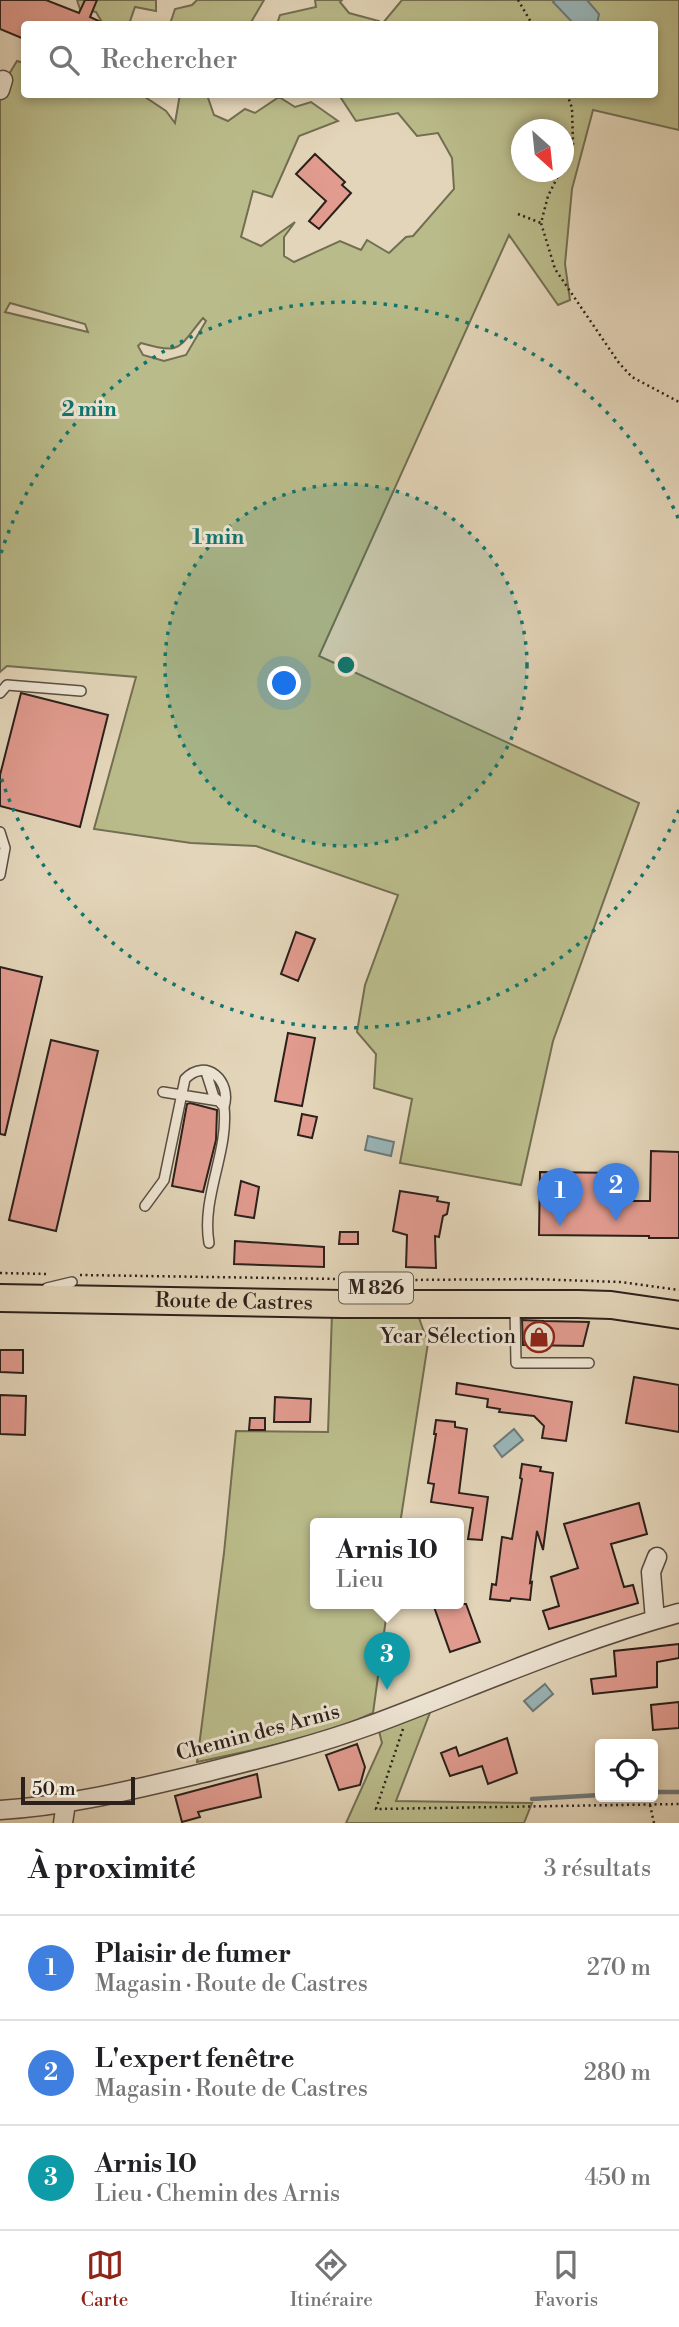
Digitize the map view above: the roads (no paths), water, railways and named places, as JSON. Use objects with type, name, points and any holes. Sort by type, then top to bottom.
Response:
[{"type":"main road","name":"Route de Castres","points":[[0,1281],[78,1278],[393,1288],[544,1287],[617,1290],[679,1299]]},
{"type":"main road","name":"Route de Castres","points":[[0,1298],[611,1305],[679,1315]]},
{"type":"street","points":[[655,1620],[652,1572],[657,1557]]},
{"type":"street","name":"Chemin des Arnis","points":[[0,1811],[111,1795],[281,1753],[338,1736],[581,1643],[679,1613]]},
{"type":"street","points":[[63,1823],[66,1803]]},
{"type":"lane","points":[[0,693],[7,685],[81,691]]},
{"type":"lane","points":[[0,832],[5,848],[0,875]]},
{"type":"lane","points":[[145,1206],[164,1180],[185,1079],[197,1070],[204,1069],[220,1079],[226,1098],[221,1104],[222,1133],[208,1212],[209,1242]]},
{"type":"lane","points":[[163,1092],[221,1104]]},
{"type":"lane","points":[[0,1289],[44,1289],[78,1278]]},
{"type":"lane","points":[[94,1299],[139,1292],[601,1296],[679,1307]]},
{"type":"lane","points":[[515,1303],[516,1363],[589,1363]]},
{"type":"water","points":[[587,0],[599,14],[598,21],[571,21],[553,2]]},
{"type":"water","points":[[368,1136],[394,1142],[391,1156],[365,1150]]},
{"type":"water","points":[[514,1429],[523,1440],[502,1457],[494,1446]]},
{"type":"water","points":[[545,1684],[553,1694],[533,1711],[524,1701]]},
{"type":"waterway","points":[[658,1792],[679,1792]]},
{"type":"waterway","points":[[532,1799],[595,1795]]},
{"type":"place","name":"L'expert fenêtre","points":[[616,1221]]},
{"type":"place","name":"Plaisir de fumer","points":[[560,1226]]},
{"type":"place","name":"Ycar Sélection","points":[[539,1337]]},
{"type":"place","name":"Arnis 10","points":[[387,1690]]}]
